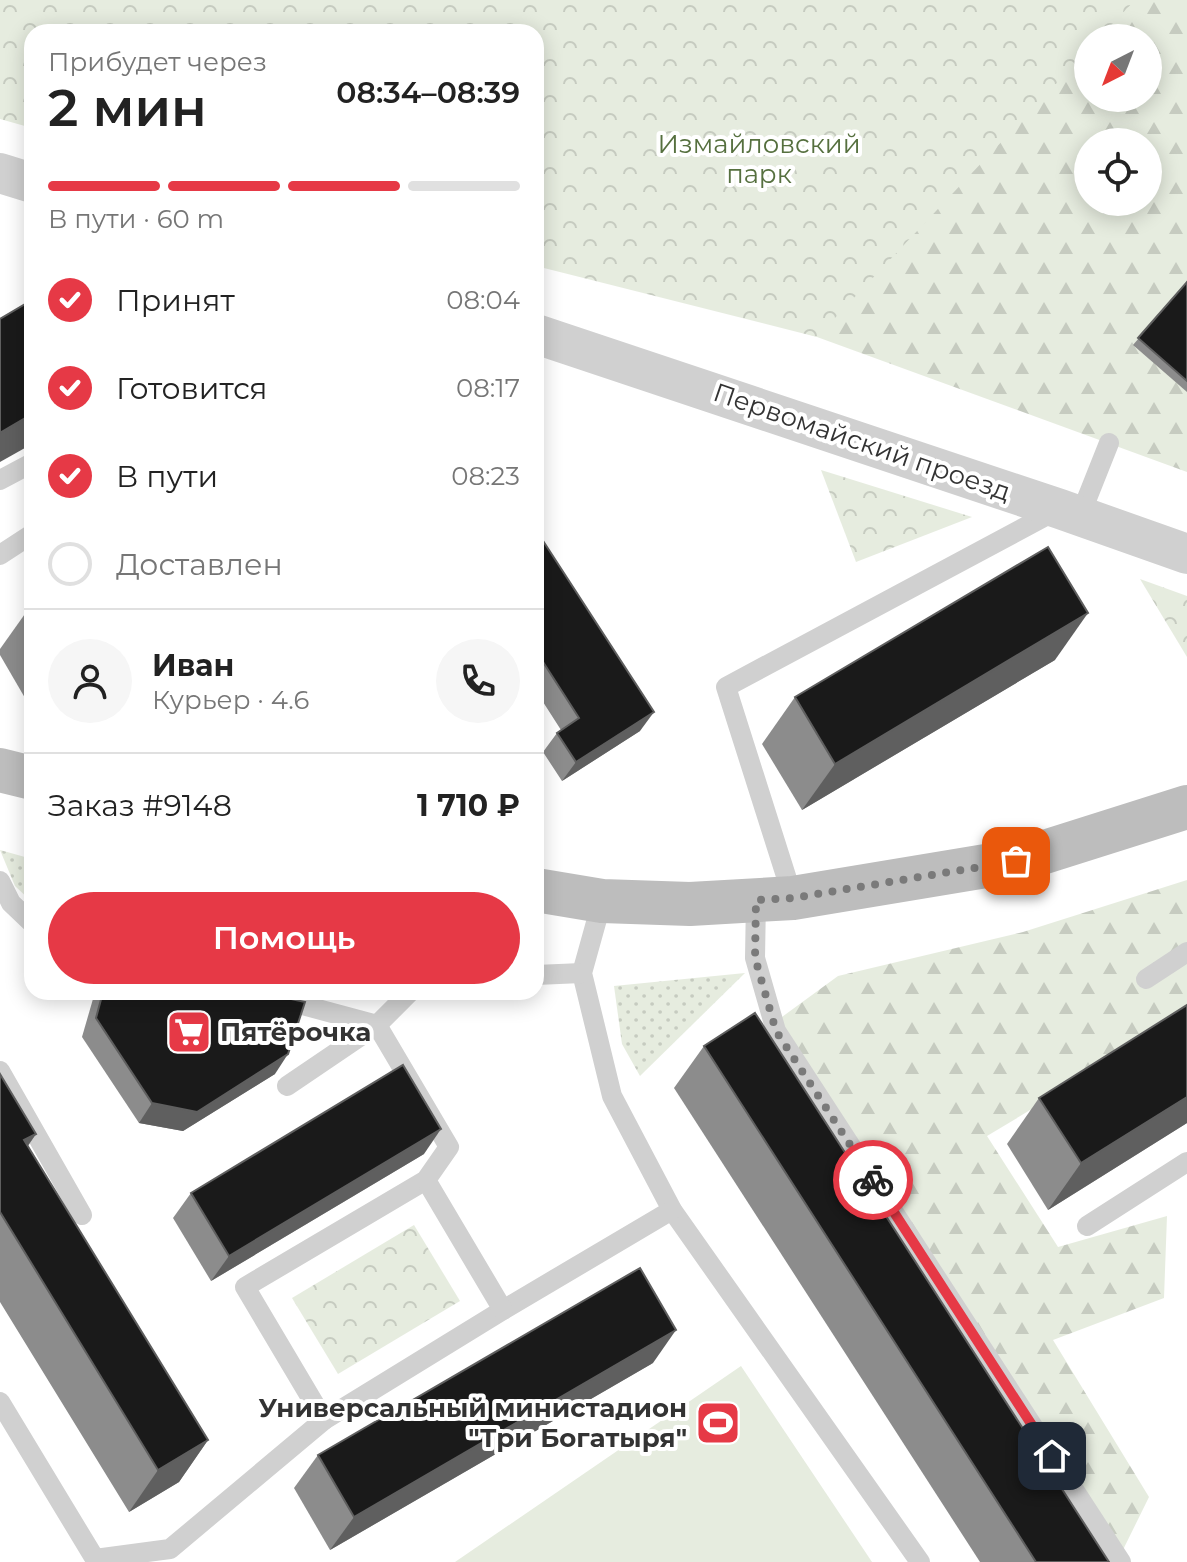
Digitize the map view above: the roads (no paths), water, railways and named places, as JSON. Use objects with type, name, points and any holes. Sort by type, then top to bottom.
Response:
[{"type":"main road","points":[[0,770],[24,776]]},
{"type":"main road","points":[[544,891],[602,901],[690,904],[774,899],[1016,861],[1187,807]]},
{"type":"street","points":[[0,173],[24,180]]},
{"type":"street","name":"Первомайский проезд","points":[[544,337],[1187,554]]},
{"type":"lane","points":[[1109,443],[1070,513],[726,687],[774,899],[755,958],[776,1031],[1121,1562]]},
{"type":"lane","points":[[0,480],[24,467]]},
{"type":"lane","points":[[0,555],[24,539]]},
{"type":"lane","points":[[0,881],[11,903],[24,915]]},
{"type":"lane","points":[[602,901],[582,973],[612,1096],[672,1210],[920,1562]]},
{"type":"lane","points":[[1146,979],[1187,952]]},
{"type":"lane","points":[[544,975],[582,973]]},
{"type":"lane","points":[[284,1000],[377,1025],[449,1147],[426,1180],[245,1287],[324,1420]]},
{"type":"lane","points":[[287,1086],[377,1025],[402,1000]]},
{"type":"lane","points":[[0,1071],[82,1215]]},
{"type":"lane","points":[[1087,1226],[1187,1162]]},
{"type":"lane","points":[[426,1180],[503,1310]]},
{"type":"lane","points":[[0,1402],[95,1559],[170,1549],[324,1420],[672,1210]]},
{"type":"place","name":"Пятёрочка","points":[[189,1032]]},
{"type":"place","name":"Универсальный министадион \"Три Богатыря\"","points":[[718,1423]]},
{"type":"park label","name":"Измайловский парк","points":[[759,159]]}]
